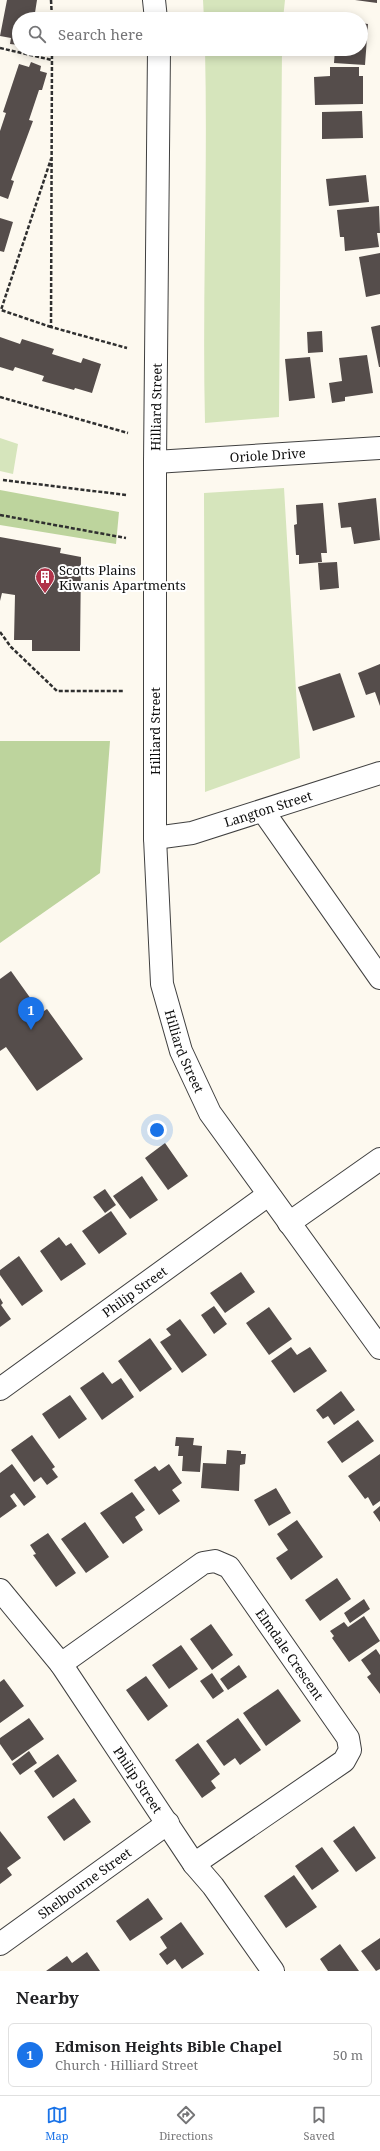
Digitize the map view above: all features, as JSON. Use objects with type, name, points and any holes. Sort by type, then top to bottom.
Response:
[{"type":"street","points":[[154,0],[155,12]]},
{"type":"street","name":"Hilliard Street","points":[[159,56],[155,462],[155,838],[162,984],[181,1051],[210,1113],[380,1348]]},
{"type":"street","name":"Oriole Drive","points":[[155,462],[380,448]]},
{"type":"street","name":"Langton Street","points":[[155,838],[192,833],[380,773]]},
{"type":"street","points":[[263,811],[380,978]]},
{"type":"street","points":[[289,1224],[380,1159]]},
{"type":"street","name":"Philip Street","points":[[0,1389],[268,1194]]},
{"type":"street","name":"Elmdale Crescent","points":[[61,1664],[203,1563],[215,1561],[230,1567],[348,1738],[350,1750],[344,1761],[194,1864]]},
{"type":"street","name":"Philip Street","points":[[1,1592],[61,1664],[194,1864],[213,1886],[273,1971]]},
{"type":"street","name":"Shelbourne Street","points":[[0,1944],[168,1823]]},
{"type":"path","points":[[52,0],[52,12]]},
{"type":"path","points":[[0,48],[12,51]]},
{"type":"path","points":[[35,56],[52,60]]},
{"type":"path","points":[[51,327],[52,56]]},
{"type":"path","points":[[52,156],[1,310],[51,327],[127,348]]},
{"type":"path","points":[[0,397],[128,433]]},
{"type":"path","points":[[3,480],[126,495]]},
{"type":"path","points":[[0,515],[126,538]]},
{"type":"path","points":[[0,632],[11,647],[57,691],[123,691]]},
{"type":"green space","points":[[203,0],[285,0],[284,12],[204,12]]},
{"type":"green space","points":[[205,56],[282,56],[279,417],[205,423],[204,329]]},
{"type":"green space","points":[[0,438],[18,444],[13,474],[0,471]]},
{"type":"green space","points":[[284,488],[300,758],[205,792],[204,493]]},
{"type":"green space","points":[[0,490],[119,512],[116,544],[0,525]]},
{"type":"green space","points":[[0,741],[110,741],[100,873],[0,943]]},
{"type":"building","points":[[7,0],[37,0],[35,12],[12,12],[12,44],[10,44],[11,38],[0,36]]},
{"type":"building","points":[[355,0],[377,0],[377,3]]},
{"type":"building","points":[[334,56],[366,56],[365,65],[334,63]]},
{"type":"building","points":[[31,62],[41,66],[40,71],[47,73],[42,90],[39,90],[29,120],[33,121],[11,180],[14,181],[8,199],[0,196],[0,131],[6,113],[3,112],[19,64],[29,67]]},
{"type":"building","points":[[330,67],[359,67],[359,76],[363,76],[363,104],[315,105],[314,77],[330,76]]},
{"type":"building","points":[[362,111],[363,138],[322,139],[322,112]]},
{"type":"building","points":[[366,175],[369,202],[329,206],[326,179]]},
{"type":"building","points":[[379,206],[380,233],[377,233],[379,247],[345,251],[344,237],[340,237],[337,210]]},
{"type":"building","points":[[0,218],[13,222],[4,252],[0,251]]},
{"type":"building","points":[[380,253],[380,294],[366,297],[359,257]]},
{"type":"building","points":[[380,325],[380,367],[379,367],[371,327]]},
{"type":"building","points":[[322,331],[323,352],[308,353],[307,332]]},
{"type":"building","points":[[0,337],[20,344],[22,339],[54,349],[52,354],[81,363],[83,358],[101,364],[92,393],[75,388],[74,390],[42,381],[44,376],[15,367],[13,371],[0,367]]},
{"type":"building","points":[[367,355],[373,393],[345,397],[345,401],[332,403],[329,383],[342,381],[339,358]]},
{"type":"building","points":[[310,357],[315,398],[289,401],[285,359]]},
{"type":"building","points":[[376,498],[380,540],[354,544],[351,527],[341,528],[338,503]]},
{"type":"building","points":[[323,503],[327,553],[321,553],[322,562],[299,564],[299,555],[296,555],[294,525],[297,524],[296,505]]},
{"type":"building","name":"Scotts Plains Kiwanis Apartments","points":[[0,537],[61,548],[60,553],[81,557],[80,651],[32,651],[32,640],[14,640],[15,595],[2,593],[0,601]]},
{"type":"building","points":[[337,562],[339,588],[320,590],[318,563]]},
{"type":"building","points":[[380,664],[380,706],[375,692],[366,695],[358,673]]},
{"type":"building","points":[[340,673],[355,717],[313,731],[298,687]]},
{"type":"building","points":[[11,971],[41,1013],[47,1009],[83,1059],[37,1091],[6,1047],[0,1051],[0,979]]},
{"type":"building","points":[[165,1143],[188,1176],[168,1190],[145,1158]]},
{"type":"building","points":[[142,1176],[158,1200],[130,1219],[113,1196]]},
{"type":"building","points":[[105,1189],[116,1205],[105,1213],[93,1197]]},
{"type":"building","points":[[111,1211],[127,1234],[99,1254],[82,1231]]},
{"type":"building","points":[[59,1237],[66,1246],[71,1243],[86,1264],[61,1281],[40,1251]]},
{"type":"building","points":[[19,1256],[43,1291],[22,1306],[0,1275],[0,1270]]},
{"type":"building","points":[[241,1272],[255,1292],[225,1313],[210,1293]]},
{"type":"building","points":[[0,1298],[3,1303],[1,1305],[11,1319],[0,1327]]},
{"type":"building","points":[[214,1306],[227,1324],[214,1334],[201,1315]]},
{"type":"building","points":[[269,1307],[292,1339],[269,1355],[246,1323]]},
{"type":"building","points":[[180,1319],[207,1355],[182,1373],[160,1342],[171,1335],[166,1329]]},
{"type":"building","points":[[150,1338],[172,1369],[140,1392],[118,1361]]},
{"type":"building","points":[[291,1347],[297,1355],[310,1347],[327,1371],[294,1393],[271,1361]]},
{"type":"building","points":[[103,1372],[112,1384],[121,1378],[134,1397],[102,1420],[80,1388]]},
{"type":"building","points":[[341,1391],[355,1410],[334,1425],[328,1416],[323,1419],[316,1410]]},
{"type":"building","points":[[70,1395],[87,1419],[59,1439],[42,1414]]},
{"type":"building","points":[[358,1420],[374,1441],[342,1463],[327,1442]]},
{"type":"building","points":[[32,1435],[55,1467],[52,1469],[58,1477],[47,1485],[41,1477],[34,1482],[11,1450]]},
{"type":"building","points":[[176,1437],[194,1438],[193,1445],[202,1446],[200,1472],[182,1471],[183,1456],[178,1456],[179,1446],[175,1446]]},
{"type":"building","points":[[227,1450],[241,1451],[241,1454],[246,1454],[245,1464],[240,1465],[239,1491],[201,1488],[203,1463],[226,1464]]},
{"type":"building","points":[[380,1454],[380,1501],[373,1506],[368,1497],[365,1499],[348,1476]]},
{"type":"building","points":[[12,1464],[36,1497],[24,1506],[14,1493],[10,1496],[17,1506],[0,1518],[0,1473]]},
{"type":"building","points":[[169,1464],[182,1483],[172,1490],[180,1501],[159,1515],[134,1480],[155,1466],[159,1471]]},
{"type":"building","points":[[276,1488],[291,1513],[269,1526],[254,1500]]},
{"type":"building","points":[[132,1492],[145,1510],[135,1517],[143,1530],[123,1544],[100,1513]]},
{"type":"building","points":[[380,1506],[380,1522],[373,1512]]},
{"type":"building","points":[[297,1520],[323,1557],[291,1580],[276,1558],[288,1550],[277,1534]]},
{"type":"building","points":[[85,1522],[109,1557],[86,1573],[61,1539]]},
{"type":"building","points":[[48,1533],[76,1573],[56,1587],[33,1555],[36,1554],[30,1545]]},
{"type":"building","points":[[337,1578],[351,1599],[320,1621],[305,1600]]},
{"type":"building","points":[[364,1599],[370,1609],[350,1623],[344,1613]]},
{"type":"building","points":[[364,1616],[380,1641],[349,1662],[332,1638],[334,1636],[330,1631],[344,1622],[348,1627]]},
{"type":"building","points":[[211,1624],[233,1655],[212,1670],[190,1639]]},
{"type":"building","points":[[181,1645],[198,1669],[169,1689],[152,1665]]},
{"type":"building","points":[[376,1649],[380,1655],[380,1694],[367,1677],[371,1674],[361,1660]]},
{"type":"building","points":[[239,1665],[247,1677],[228,1690],[220,1679]]},
{"type":"building","points":[[212,1673],[224,1691],[213,1699],[200,1681]]},
{"type":"building","points":[[146,1676],[168,1706],[148,1721],[126,1690]]},
{"type":"building","points":[[4,1679],[24,1706],[0,1723],[0,1682]]},
{"type":"building","points":[[278,1689],[301,1721],[266,1746],[243,1713]]},
{"type":"building","points":[[29,1718],[44,1739],[12,1761],[0,1744],[0,1738]]},
{"type":"building","points":[[238,1718],[261,1750],[240,1765],[235,1758],[224,1766],[206,1741]]},
{"type":"building","points":[[198,1743],[220,1774],[211,1781],[216,1788],[202,1798],[175,1760]]},
{"type":"building","points":[[29,1751],[37,1763],[20,1775],[12,1764]]},
{"type":"building","points":[[58,1754],[77,1781],[53,1798],[34,1771]]},
{"type":"building","points":[[74,1798],[91,1822],[64,1841],[47,1817]]},
{"type":"building","points":[[354,1826],[376,1858],[356,1872],[333,1841]]},
{"type":"building","points":[[0,1831],[21,1858],[7,1868],[12,1875],[0,1884]]},
{"type":"building","points":[[322,1847],[339,1871],[312,1890],[295,1866]]},
{"type":"building","points":[[294,1875],[317,1907],[286,1928],[264,1896]]},
{"type":"building","points":[[148,1898],[163,1919],[130,1941],[116,1921]]},
{"type":"building","points":[[181,1922],[204,1954],[182,1969],[175,1959],[167,1965],[159,1954],[167,1948],[160,1937]]},
{"type":"building","points":[[380,1938],[380,1969],[376,1971],[361,1951]]},
{"type":"building","points":[[340,1944],[359,1971],[328,1971],[320,1959]]},
{"type":"building","points":[[87,1952],[100,1971],[46,1971],[67,1956],[72,1963]]},
{"type":"place","name":"Scotts Plains Kiwanis Apartments","points":[[45,594]]},
{"type":"place","name":"Edmison Heights Bible Chapel","points":[[31,1030]]}]
